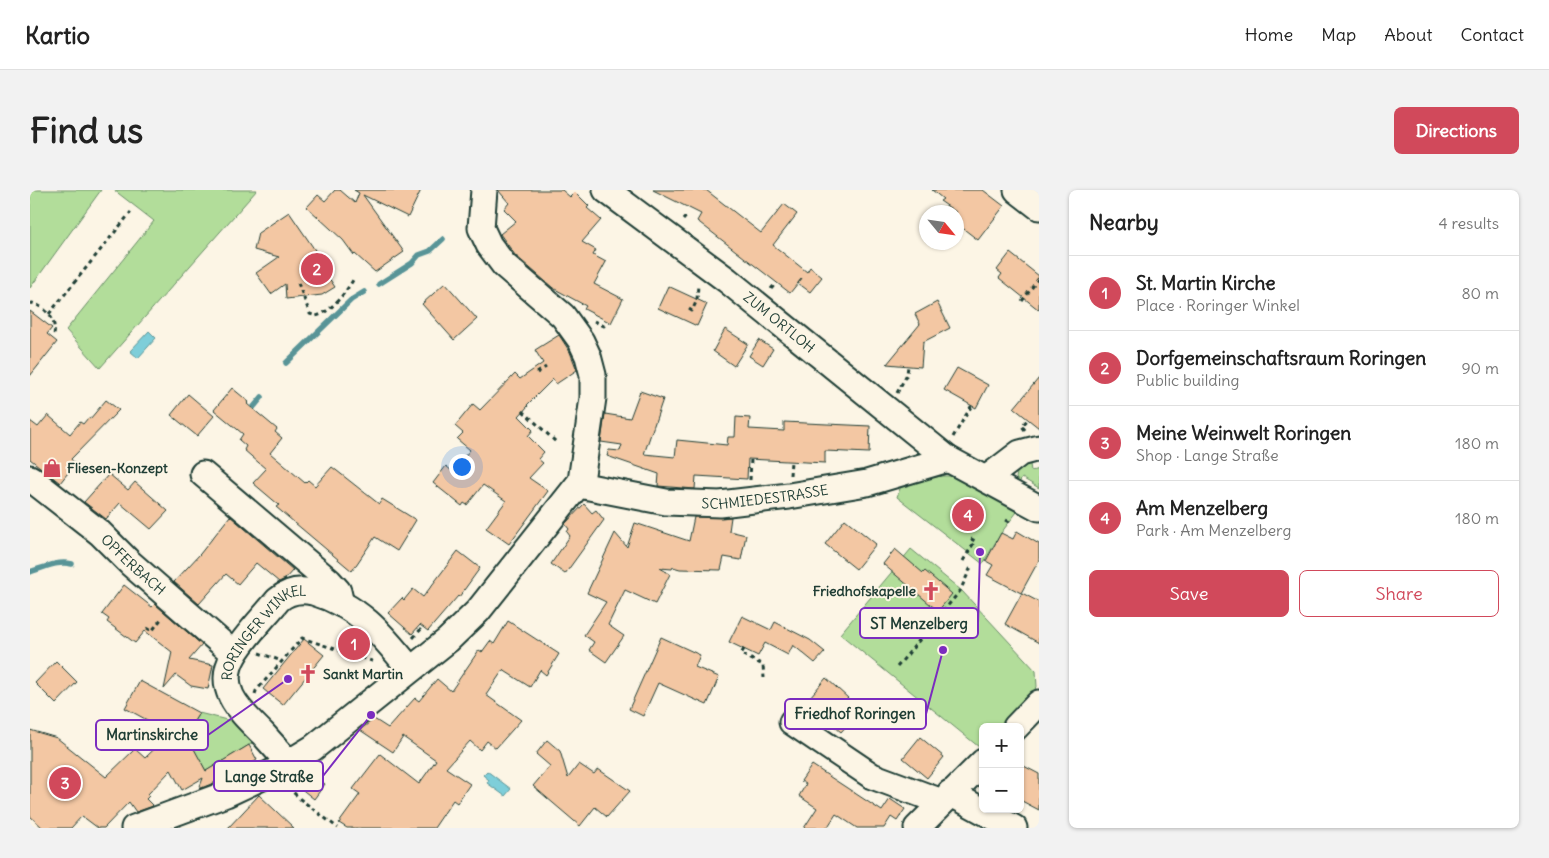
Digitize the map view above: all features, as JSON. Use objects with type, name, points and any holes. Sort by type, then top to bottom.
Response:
[{"type":"street","points":[[134,828],[226,794],[282,767],[343,724],[404,662],[448,640],[478,611],[579,485],[583,476],[593,398],[593,375],[588,356],[581,340],[563,316],[504,265],[489,245],[481,228],[484,190]]},
{"type":"street","name":"ZUM ORTLOH","points":[[606,190],[708,265],[945,457],[1039,508]]},
{"type":"street","points":[[1017,190],[1039,207]]},
{"type":"street","points":[[986,479],[1020,454],[1039,448]]},
{"type":"street","name":"SCHMIEDESTRASSE","points":[[579,485],[660,501],[720,504],[789,496],[867,483],[945,457]]},
{"type":"street","points":[[204,474],[328,581],[338,591],[341,604]]},
{"type":"street","name":"OPFERBACH","points":[[30,478],[100,533],[137,569],[246,654]]},
{"type":"street","name":"RORINGER WINKEL","points":[[282,767],[236,707],[229,690],[229,666],[246,654],[278,600],[291,591],[307,590],[341,604],[370,623],[404,662]]},
{"type":"street","points":[[792,722],[872,776],[946,797],[1014,828]]},
{"type":"street","points":[[917,828],[979,766]]},
{"type":"path","points":[[49,314],[131,212]]},
{"type":"path","points":[[689,309],[692,311],[697,300],[697,285],[708,265]]},
{"type":"path","points":[[1022,300],[1039,278]]},
{"type":"path","points":[[298,283],[310,314],[316,316],[324,313],[345,293],[353,280]]},
{"type":"path","points":[[30,304],[40,306],[49,314],[54,326],[54,334]]},
{"type":"path","points":[[901,400],[897,394],[907,374],[908,366]]},
{"type":"path","points":[[537,373],[546,367]]},
{"type":"path","points":[[945,457],[972,406]]},
{"type":"path","points":[[523,411],[556,442]]},
{"type":"path","points":[[1006,520],[1010,522]]},
{"type":"path","points":[[964,561],[975,541],[969,538]]},
{"type":"path","points":[[897,667],[960,591],[971,567]]},
{"type":"path","points":[[243,714],[252,704],[256,691],[302,638],[376,662],[404,662]]},
{"type":"path","points":[[744,649],[741,654],[763,665],[764,678]]},
{"type":"path","points":[[246,654],[282,661]]},
{"type":"path","points":[[282,767],[284,784],[296,796],[338,828]]},
{"type":"green space","points":[[30,190],[101,190],[30,288]]},
{"type":"green space","points":[[114,190],[257,190],[100,368],[66,330],[154,221]]},
{"type":"green space","points":[[1029,458],[1031,471],[1039,469],[1039,488],[1022,478],[1019,483],[1016,478],[1018,468]]},
{"type":"green space","points":[[942,476],[955,476],[1020,508],[1001,533],[983,564],[897,497],[902,483]]},
{"type":"green space","points":[[911,549],[962,591],[1036,671],[1037,687],[1003,723],[979,723],[979,747],[840,634]]},
{"type":"green space","points":[[199,713],[239,723],[254,742],[206,771],[186,735]]},
{"type":"water","points":[[149,331],[156,338],[138,358],[130,351]]},
{"type":"water","points":[[487,771],[511,789],[505,796],[487,783],[489,780],[483,775]]},
{"type":"building","points":[[335,190],[340,190],[355,203],[359,193],[354,190],[421,190],[408,217],[363,195],[404,252],[375,272],[354,255],[343,240],[307,207],[318,195],[325,201]]},
{"type":"building","points":[[498,190],[562,190],[570,197],[575,192],[589,206],[587,208],[601,220],[582,242],[596,250],[593,255],[606,262],[594,284],[623,299],[611,323],[584,309],[586,306],[553,288],[515,255],[500,234],[516,221],[504,209],[509,203]]},
{"type":"building","points":[[653,190],[706,190],[761,233],[784,204],[797,214],[773,245],[807,272],[810,267],[822,277],[810,292],[798,283],[790,293],[697,221],[701,214]]},
{"type":"building","points":[[932,190],[983,190],[1004,206],[978,240],[964,229],[964,205],[946,205],[940,201],[943,199]]},
{"type":"building","points":[[289,212],[321,259],[318,262],[335,287],[322,295],[286,299],[285,284],[271,294],[256,273],[279,257],[254,250],[258,233]]},
{"type":"building","points":[[1010,253],[1039,276],[1039,310],[999,278],[1002,274],[997,270]]},
{"type":"building","points":[[445,283],[477,319],[454,340],[422,304]]},
{"type":"building","points":[[668,286],[707,304],[697,326],[658,308]]},
{"type":"building","points":[[937,302],[950,328],[923,342],[921,367],[887,364],[920,324],[915,314]]},
{"type":"building","points":[[30,311],[52,328],[47,334],[57,342],[30,376]]},
{"type":"building","points":[[725,329],[748,344],[734,366],[713,351]]},
{"type":"building","points":[[559,335],[570,352],[577,370],[556,384],[553,379],[527,405],[519,416],[533,430],[528,436],[544,452],[538,459],[543,463],[529,478],[548,491],[509,544],[486,528],[506,501],[483,485],[467,505],[464,503],[462,506],[433,483],[446,466],[452,471],[470,450],[457,439],[463,433],[455,426],[473,404],[480,410],[515,374],[520,379],[543,363],[535,350]]},
{"type":"building","points":[[759,340],[773,349],[763,365],[749,356]]},
{"type":"building","points":[[957,368],[988,385],[976,408],[944,390]]},
{"type":"building","points":[[1039,378],[1039,428],[1014,408]]},
{"type":"building","points":[[232,388],[249,402],[247,404],[277,429],[275,432],[282,438],[270,453],[305,483],[308,480],[315,486],[332,467],[379,504],[382,499],[416,520],[397,551],[375,537],[352,571],[276,507],[279,505],[253,483],[266,469],[244,450],[246,446],[239,440],[243,434],[214,410]]},
{"type":"building","points":[[640,391],[663,399],[644,454],[675,457],[677,440],[727,445],[728,437],[735,437],[736,417],[750,418],[749,429],[784,431],[784,422],[870,426],[869,453],[825,451],[825,463],[748,459],[747,479],[696,476],[695,489],[658,486],[659,474],[607,456],[609,450],[620,451],[622,445],[601,442],[605,414],[630,418]]},
{"type":"building","points":[[188,394],[214,416],[197,436],[171,415]]},
{"type":"building","points":[[106,400],[119,410],[71,459],[75,464],[60,483],[30,459],[30,421],[38,427],[48,415],[70,434],[80,422],[83,424],[88,418],[90,419]]},
{"type":"building","points":[[109,474],[128,490],[135,482],[168,511],[151,529],[120,503],[106,519],[84,502]]},
{"type":"building","points":[[584,504],[592,513],[596,510],[604,520],[565,574],[551,564],[570,536],[567,532],[569,529],[565,524]]},
{"type":"building","points":[[230,516],[293,570],[285,579],[279,582],[256,563],[238,584],[226,574],[199,604],[174,582],[200,554]]},
{"type":"building","points":[[694,517],[731,517],[729,531],[746,535],[741,560],[724,557],[721,570],[660,568],[670,574],[655,604],[625,590],[608,625],[624,636],[606,662],[589,650],[594,642],[584,635],[606,602],[587,593],[615,533],[627,547],[635,523],[689,541]]},
{"type":"building","points":[[845,519],[876,544],[856,569],[825,544]]},
{"type":"building","points":[[1017,531],[1039,544],[1039,560],[1021,593],[987,575],[993,565],[986,561],[1001,533],[1013,539]]},
{"type":"building","points":[[895,549],[952,594],[938,611],[883,564]]},
{"type":"building","points":[[458,551],[480,568],[459,597],[428,631],[420,625],[412,634],[388,613],[402,598],[404,600],[413,589],[423,597]]},
{"type":"building","points":[[124,585],[152,607],[155,604],[202,645],[189,660],[213,665],[208,689],[191,686],[176,675],[164,689],[172,652],[145,631],[135,643],[107,622],[109,619],[102,614]]},
{"type":"building","points":[[1022,593],[1039,602],[1039,643],[1005,624]]},
{"type":"building","points":[[742,616],[771,630],[775,622],[810,640],[825,652],[815,663],[793,645],[788,655],[765,643],[758,656],[729,642]]},
{"type":"building","points":[[508,621],[559,654],[546,675],[540,670],[530,687],[503,670],[486,695],[521,720],[496,748],[487,741],[480,750],[470,741],[446,768],[470,784],[457,803],[453,800],[434,828],[347,828],[339,823],[360,794],[353,789],[380,754],[419,784],[436,760],[403,737],[393,752],[360,730],[374,719],[388,728],[415,698],[419,701],[437,679],[451,691],[479,650],[482,652],[490,641],[494,644]]},
{"type":"building","points":[[661,637],[700,655],[695,667],[719,677],[707,705],[658,683],[643,716],[629,709]]},
{"type":"building","points":[[304,639],[324,655],[283,705],[263,689]]},
{"type":"building","points":[[56,661],[77,682],[56,704],[35,683]]},
{"type":"building","points":[[826,678],[848,698],[845,703],[857,714],[841,732],[828,721],[832,716],[810,697]]},
{"type":"building","points":[[140,681],[199,713],[186,734],[206,771],[249,745],[257,760],[233,775],[199,789],[203,778],[182,790],[171,770],[148,794],[149,796],[146,799],[153,806],[136,812],[129,802],[104,828],[98,828],[82,816],[71,828],[43,828],[30,816],[30,730],[57,738],[106,777],[135,749],[145,758],[171,733],[125,708]]},
{"type":"building","points":[[920,737],[944,757],[927,778],[903,758]]},
{"type":"building","points":[[547,740],[560,751],[568,778],[579,764],[594,774],[598,769],[630,791],[607,817],[595,807],[580,826],[533,786],[550,766],[536,754]]},
{"type":"building","points":[[812,765],[882,811],[890,799],[905,809],[897,821],[891,817],[884,828],[857,828],[836,814],[827,828],[804,828],[817,808],[799,796],[806,784],[801,781]]},
{"type":"building","points":[[1024,766],[1039,774],[1039,810],[1024,802]]},
{"type":"building","points":[[306,769],[325,784],[314,799],[294,783]]},
{"type":"building","points":[[259,795],[294,828],[228,828]]},
{"type":"waterway","points":[[379,284],[412,263],[419,255],[430,251],[443,239]]},
{"type":"waterway","points":[[286,363],[351,300],[364,292]]},
{"type":"waterway","points":[[248,414],[262,397]]},
{"type":"waterway","points":[[30,572],[56,564],[72,564]]},
{"type":"place","name":"Dorfgemeinschaftsraum Roringen","points":[[317,269]]},
{"type":"place","name":"Fliesen-Konzept","points":[[52,468]]},
{"type":"place","name":"Am Menzelberg","points":[[968,515]]},
{"type":"place","name":"ST Menzelberg","points":[[980,552]]},
{"type":"place","name":"Friedhofskapelle","points":[[931,591]]},
{"type":"place","name":"St. Martin Kirche","points":[[354,644]]},
{"type":"place","name":"Friedhof Roringen","points":[[943,650]]},
{"type":"place","name":"Sankt Martin","points":[[308,674]]},
{"type":"place","name":"Martinskirche","points":[[288,679]]},
{"type":"place","name":"Lange Straße","points":[[371,715]]},
{"type":"place","name":"Meine Weinwelt Roringen","points":[[65,783]]}]
